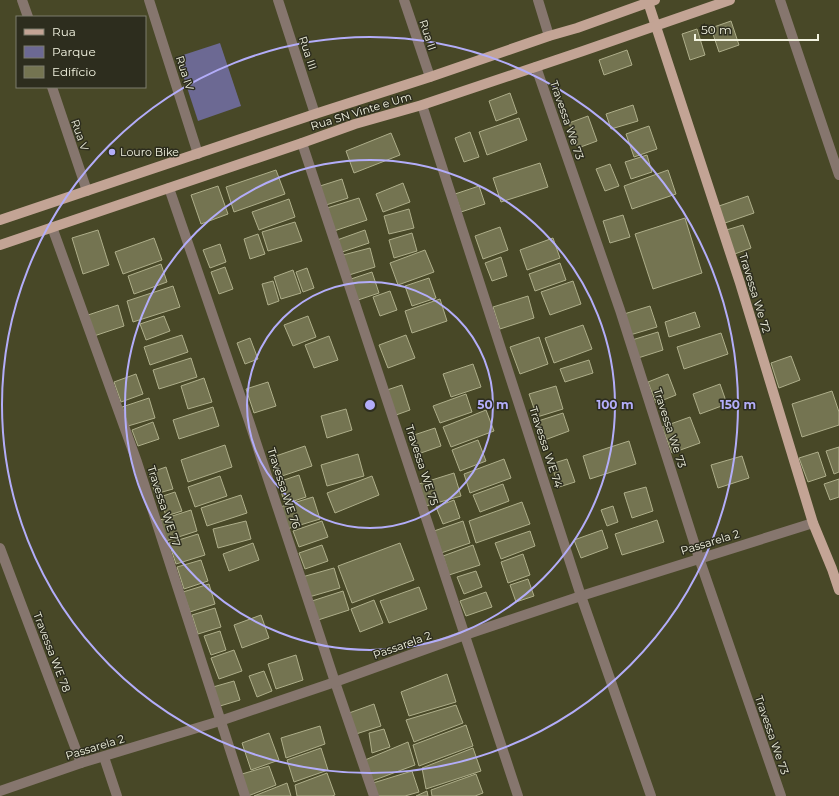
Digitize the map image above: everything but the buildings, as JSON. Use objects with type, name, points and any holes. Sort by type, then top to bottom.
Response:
[{"type":"main road","name":"Rua SN Vinte e Um","points":[[0,245],[355,124],[422,105],[583,52],[730,0]]},
{"type":"main road","name":"Rua SN Vinte e Um","points":[[0,220],[549,36],[577,28],[651,1]]},
{"type":"main road","name":"Travessa We 72","points":[[651,1],[656,26],[740,283],[813,523],[836,568],[839,590]]},
{"type":"street","points":[[22,0],[28,16]]},
{"type":"street","name":"Rua IV","points":[[149,0],[198,154]]},
{"type":"street","name":"Rua III","points":[[278,0],[316,114]]},
{"type":"street","name":"Rua II","points":[[404,0],[430,77]]},
{"type":"street","points":[[538,0],[549,36]]},
{"type":"street","points":[[780,0],[839,175]]},
{"type":"street","name":"Travessa We 73","points":[[536,67],[620,310],[699,558],[781,796]]},
{"type":"street","name":"Rua V","points":[[52,88],[87,191]]},
{"type":"street","name":"Travessa WE 74","points":[[422,105],[581,596],[651,796]]},
{"type":"street","name":"Travessa WE 75","points":[[302,142],[518,796]]},
{"type":"street","name":"Travessa WE 76","points":[[169,188],[249,421],[374,796]]},
{"type":"street","name":"Travessa WE 77","points":[[52,227],[138,462],[245,796]]},
{"type":"street","name":"Passarela 2","points":[[0,791],[81,763],[220,721],[581,596],[813,523]]},
{"type":"street","name":"Travessa WE 78","points":[[0,548],[81,763]]},
{"type":"street","points":[[104,757],[117,796]]},
{"type":"green space","points":[[220,43],[241,106],[198,121],[177,57]]},
{"type":"place","name":"Louro Bike","points":[[112,152]]}]
